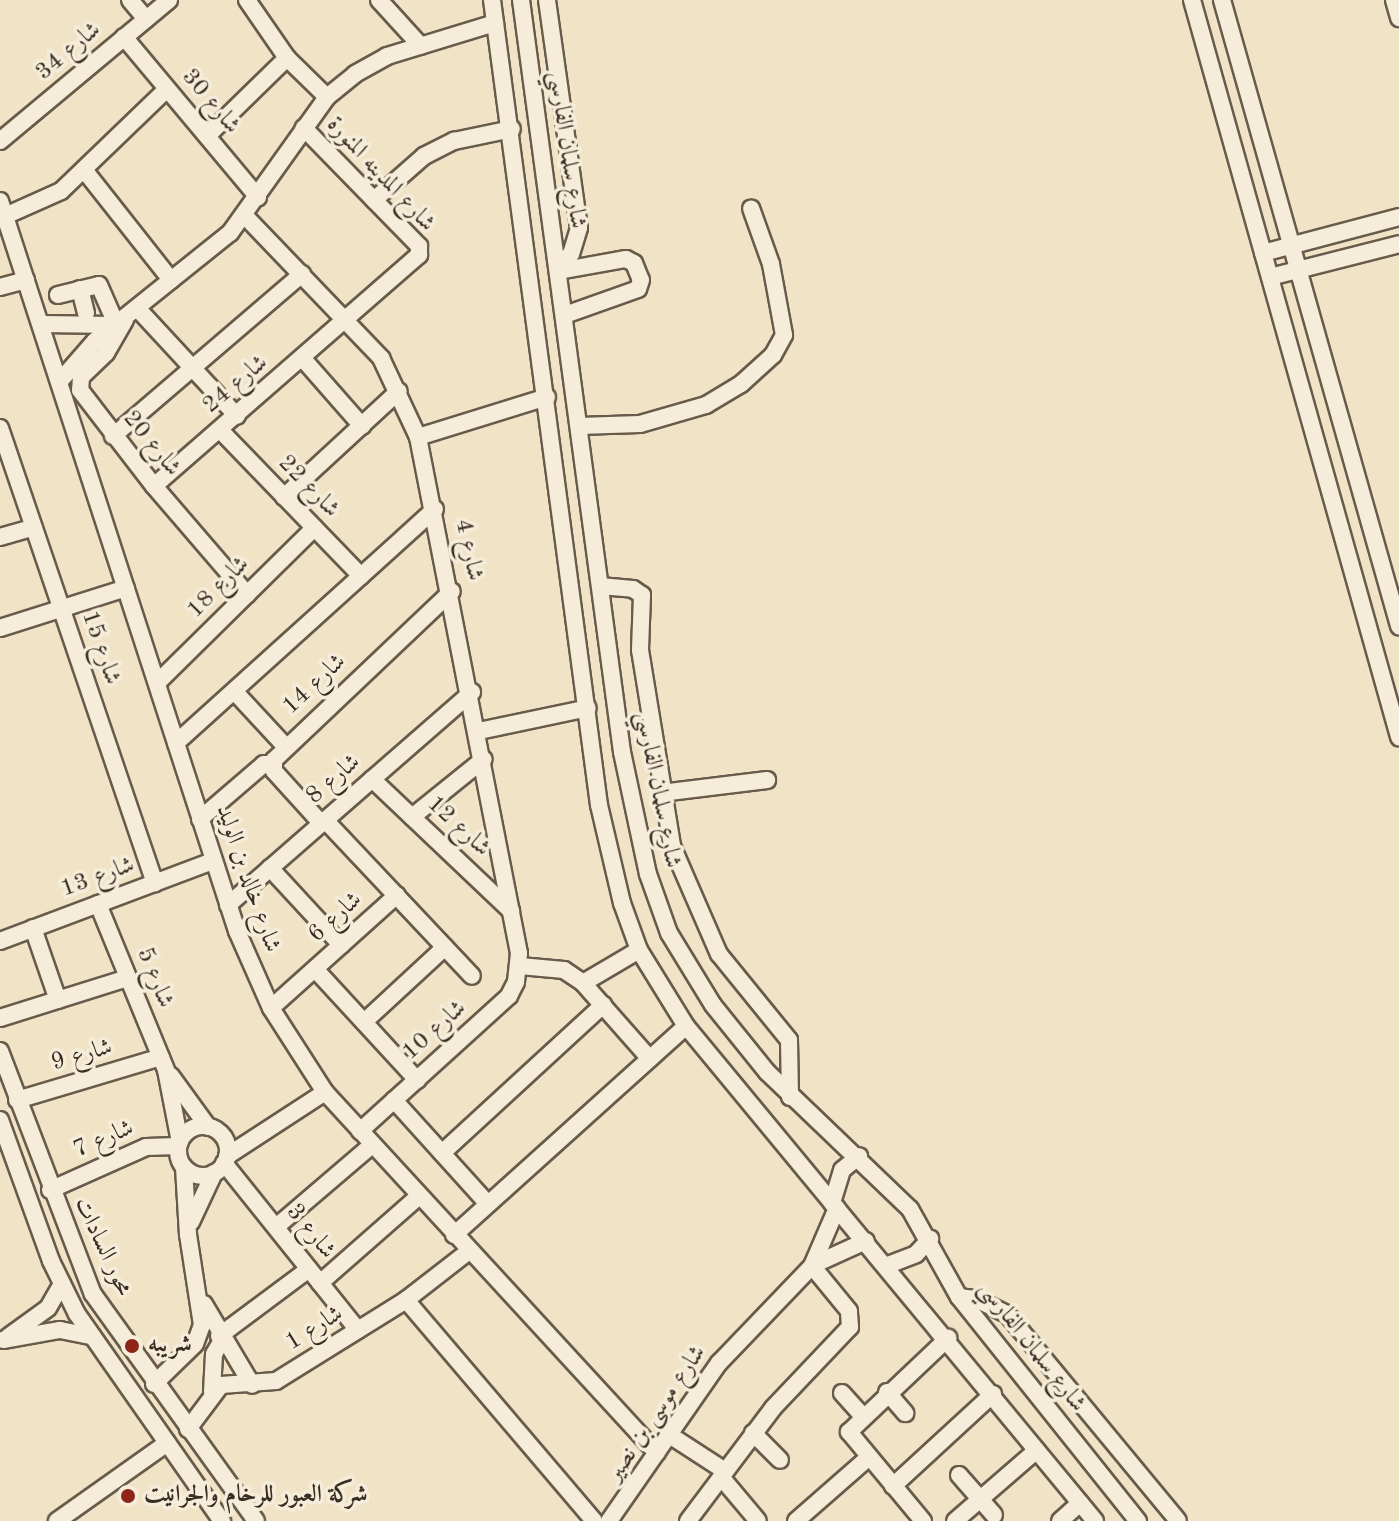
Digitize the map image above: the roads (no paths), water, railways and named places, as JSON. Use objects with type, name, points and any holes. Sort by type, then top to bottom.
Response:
[{"type":"street","points":[[130,0],[146,19]]},
{"type":"street","name":"شارع 34","points":[[0,141],[169,0]]},
{"type":"street","points":[[247,0],[287,58],[327,97]]},
{"type":"street","points":[[379,0],[421,46]]},
{"type":"street","points":[[492,0],[609,854],[639,950],[686,1026],[834,1206],[888,1265],[1095,1521]]},
{"type":"street","name":"شارع سلمان الفارسي","points":[[521,0],[632,813],[669,933],[713,1005],[790,1097],[886,1181],[930,1239],[959,1297],[1138,1521]]},
{"type":"street","points":[[547,0],[579,228],[571,254],[558,269]]},
{"type":"street","points":[[1192,0],[1399,737]]},
{"type":"street","points":[[1222,0],[1399,626]]},
{"type":"street","points":[[1394,0],[1399,18]]},
{"type":"street","points":[[60,381],[126,316],[245,216],[327,97],[376,62],[495,23]]},
{"type":"street","name":"شارع 30","points":[[124,37],[258,197]]},
{"type":"street","points":[[207,136],[287,58]]},
{"type":"street","points":[[2,209],[48,199],[85,171],[167,89]]},
{"type":"street","name":"شارع المدينه المنورة","points":[[304,128],[420,251],[349,321]]},
{"type":"street","points":[[374,200],[424,156],[454,141],[512,129]]},
{"type":"street","points":[[85,171],[171,280]]},
{"type":"street","points":[[579,426],[640,424],[706,405],[741,384],[773,355],[784,335],[771,264],[751,208]]},
{"type":"street","name":"شارع خالد بن الوليد","points":[[2,209],[42,324],[213,861],[271,1008],[325,1092],[657,1453]]},
{"type":"street","name":"شارع 4","points":[[245,216],[349,321],[381,358],[418,437],[472,692],[519,960]]},
{"type":"street","points":[[1263,253],[1399,217]]},
{"type":"street","points":[[1270,277],[1399,244]]},
{"type":"street","points":[[558,269],[626,259],[634,263],[641,280],[638,289],[565,315]]},
{"type":"street","points":[[113,436],[302,274]]},
{"type":"street","points":[[0,287],[26,280]]},
{"type":"street","points":[[82,314],[70,292],[101,287],[126,316],[193,368],[237,416]]},
{"type":"street","points":[[42,324],[126,316]]},
{"type":"street","name":"شارع 20","points":[[126,316],[106,353],[79,381],[113,436],[247,594]]},
{"type":"street","name":"شارع 24","points":[[154,486],[349,321]]},
{"type":"street","points":[[304,360],[362,426]]},
{"type":"street","points":[[284,497],[399,391]]},
{"type":"street","points":[[418,437],[547,397]]},
{"type":"street","name":"شارع 15","points":[[0,428],[155,883]]},
{"type":"street","name":"شارع 22","points":[[220,430],[361,576]]},
{"type":"street","points":[[176,743],[435,509]]},
{"type":"street","points":[[0,537],[34,527]]},
{"type":"street","name":"شارع 18","points":[[157,683],[314,528]]},
{"type":"street","points":[[1377,546],[1399,579]]},
{"type":"street","points":[[600,586],[633,589],[642,595],[640,650],[661,793],[692,901],[719,954],[789,1040],[790,1097]]},
{"type":"street","points":[[0,628],[126,588]]},
{"type":"street","name":"شارع 14","points":[[273,764],[285,746],[452,591]]},
{"type":"street","points":[[235,692],[285,746]]},
{"type":"street","name":"شارع 8","points":[[228,905],[472,692]]},
{"type":"street","points":[[479,731],[588,708]]},
{"type":"street","points":[[412,817],[484,759]]},
{"type":"street","points":[[200,819],[264,764],[273,764],[323,822],[397,895],[472,976]]},
{"type":"street","name":"شارع 12","points":[[372,779],[511,911]]},
{"type":"street","points":[[661,793],[767,780]]},
{"type":"street","name":"شارع 13","points":[[0,941],[213,861]]},
{"type":"street","points":[[270,868],[341,945]]},
{"type":"street","name":"شارع 6","points":[[271,1008],[397,895]]},
{"type":"street","name":"شارع 5","points":[[98,904],[164,1064],[179,1144]]},
{"type":"street","points":[[33,928],[58,1000]]},
{"type":"street","points":[[364,1022],[445,947]]},
{"type":"street","points":[[583,983],[639,950]]},
{"type":"street","points":[[519,960],[564,970],[583,983],[650,1059]]},
{"type":"street","name":"شارع 10","points":[[360,1131],[509,996],[519,960]]},
{"type":"street","points":[[315,969],[417,1080]]},
{"type":"street","points":[[0,1018],[128,978]]},
{"type":"street","points":[[442,1153],[603,1005]]},
{"type":"street","points":[[454,1235],[686,1026]]},
{"type":"street","name":"محور السادات","points":[[0,1051],[4,1081],[17,1100],[93,1294],[247,1517]]},
{"type":"street","name":"شارع 5","points":[[164,1064],[208,1127]]},
{"type":"street","name":"شارع 9","points":[[17,1100],[164,1064]]},
{"type":"street","points":[[184,1168],[198,1175],[222,1164],[325,1092]]},
{"type":"street","points":[[394,1100],[488,1204]]},
{"type":"street","points":[[2,1126],[12,1124],[28,1131]]},
{"type":"street","name":"محور السادات","points":[[2,1126],[62,1284],[92,1336],[222,1521]]},
{"type":"street","points":[[154,1384],[200,1335],[199,1294],[188,1235],[184,1168],[179,1144],[194,1128],[208,1127],[225,1140],[222,1164],[188,1235]]},
{"type":"street","name":"شارع 7","points":[[50,1190],[146,1147],[179,1144]]},
{"type":"street","points":[[276,1227],[372,1145]]},
{"type":"street","name":"شارع موسى بن نصير","points":[[812,1266],[834,1206],[842,1170],[859,1156]]},
{"type":"street","name":"شارع 3","points":[[222,1164],[358,1330]]},
{"type":"street","points":[[320,1283],[419,1196]]},
{"type":"street","points":[[888,1265],[916,1254],[930,1239]]},
{"type":"street","name":"شارع موسى بن نصير","points":[[609,1521],[719,1363],[812,1266],[866,1241]]},
{"type":"street","name":"شارع 1","points":[[212,1392],[231,1383],[252,1385],[276,1381],[406,1300],[469,1251]]},
{"type":"street","points":[[688,1521],[753,1433],[850,1327],[849,1311],[812,1266]]},
{"type":"street","points":[[173,1365],[218,1343],[309,1269]]},
{"type":"street","points":[[1,1339],[48,1308],[62,1284]]},
{"type":"street","points":[[199,1294],[218,1343],[252,1385]]},
{"type":"street","points":[[959,1297],[985,1302],[1007,1314],[1178,1521]]},
{"type":"street","points":[[406,1300],[594,1521]]},
{"type":"street","points":[[1,1339],[60,1330],[92,1336]]},
{"type":"street","points":[[923,1521],[849,1432],[862,1415],[948,1338]]},
{"type":"street","points":[[188,1429],[212,1392],[218,1343]]},
{"type":"street","points":[[887,1392],[905,1413]]},
{"type":"street","points":[[842,1393],[862,1415]]},
{"type":"street","points":[[893,1486],[993,1394]]},
{"type":"street","points":[[753,1433],[780,1460]]},
{"type":"street","points":[[668,1434],[723,1474],[758,1521]]},
{"type":"street","points":[[57,1521],[167,1443]]},
{"type":"street","points":[[955,1521],[1037,1450]]},
{"type":"street","points":[[796,1521],[868,1458]]},
{"type":"street","points":[[959,1475],[994,1515]]},
{"type":"street","points":[[1060,1521],[1080,1503]]},
{"type":"place","name":"شريبه","points":[[132,1346]]},
{"type":"place","name":"شركة العبور للرخام والجرانيت","points":[[128,1496]]}]
